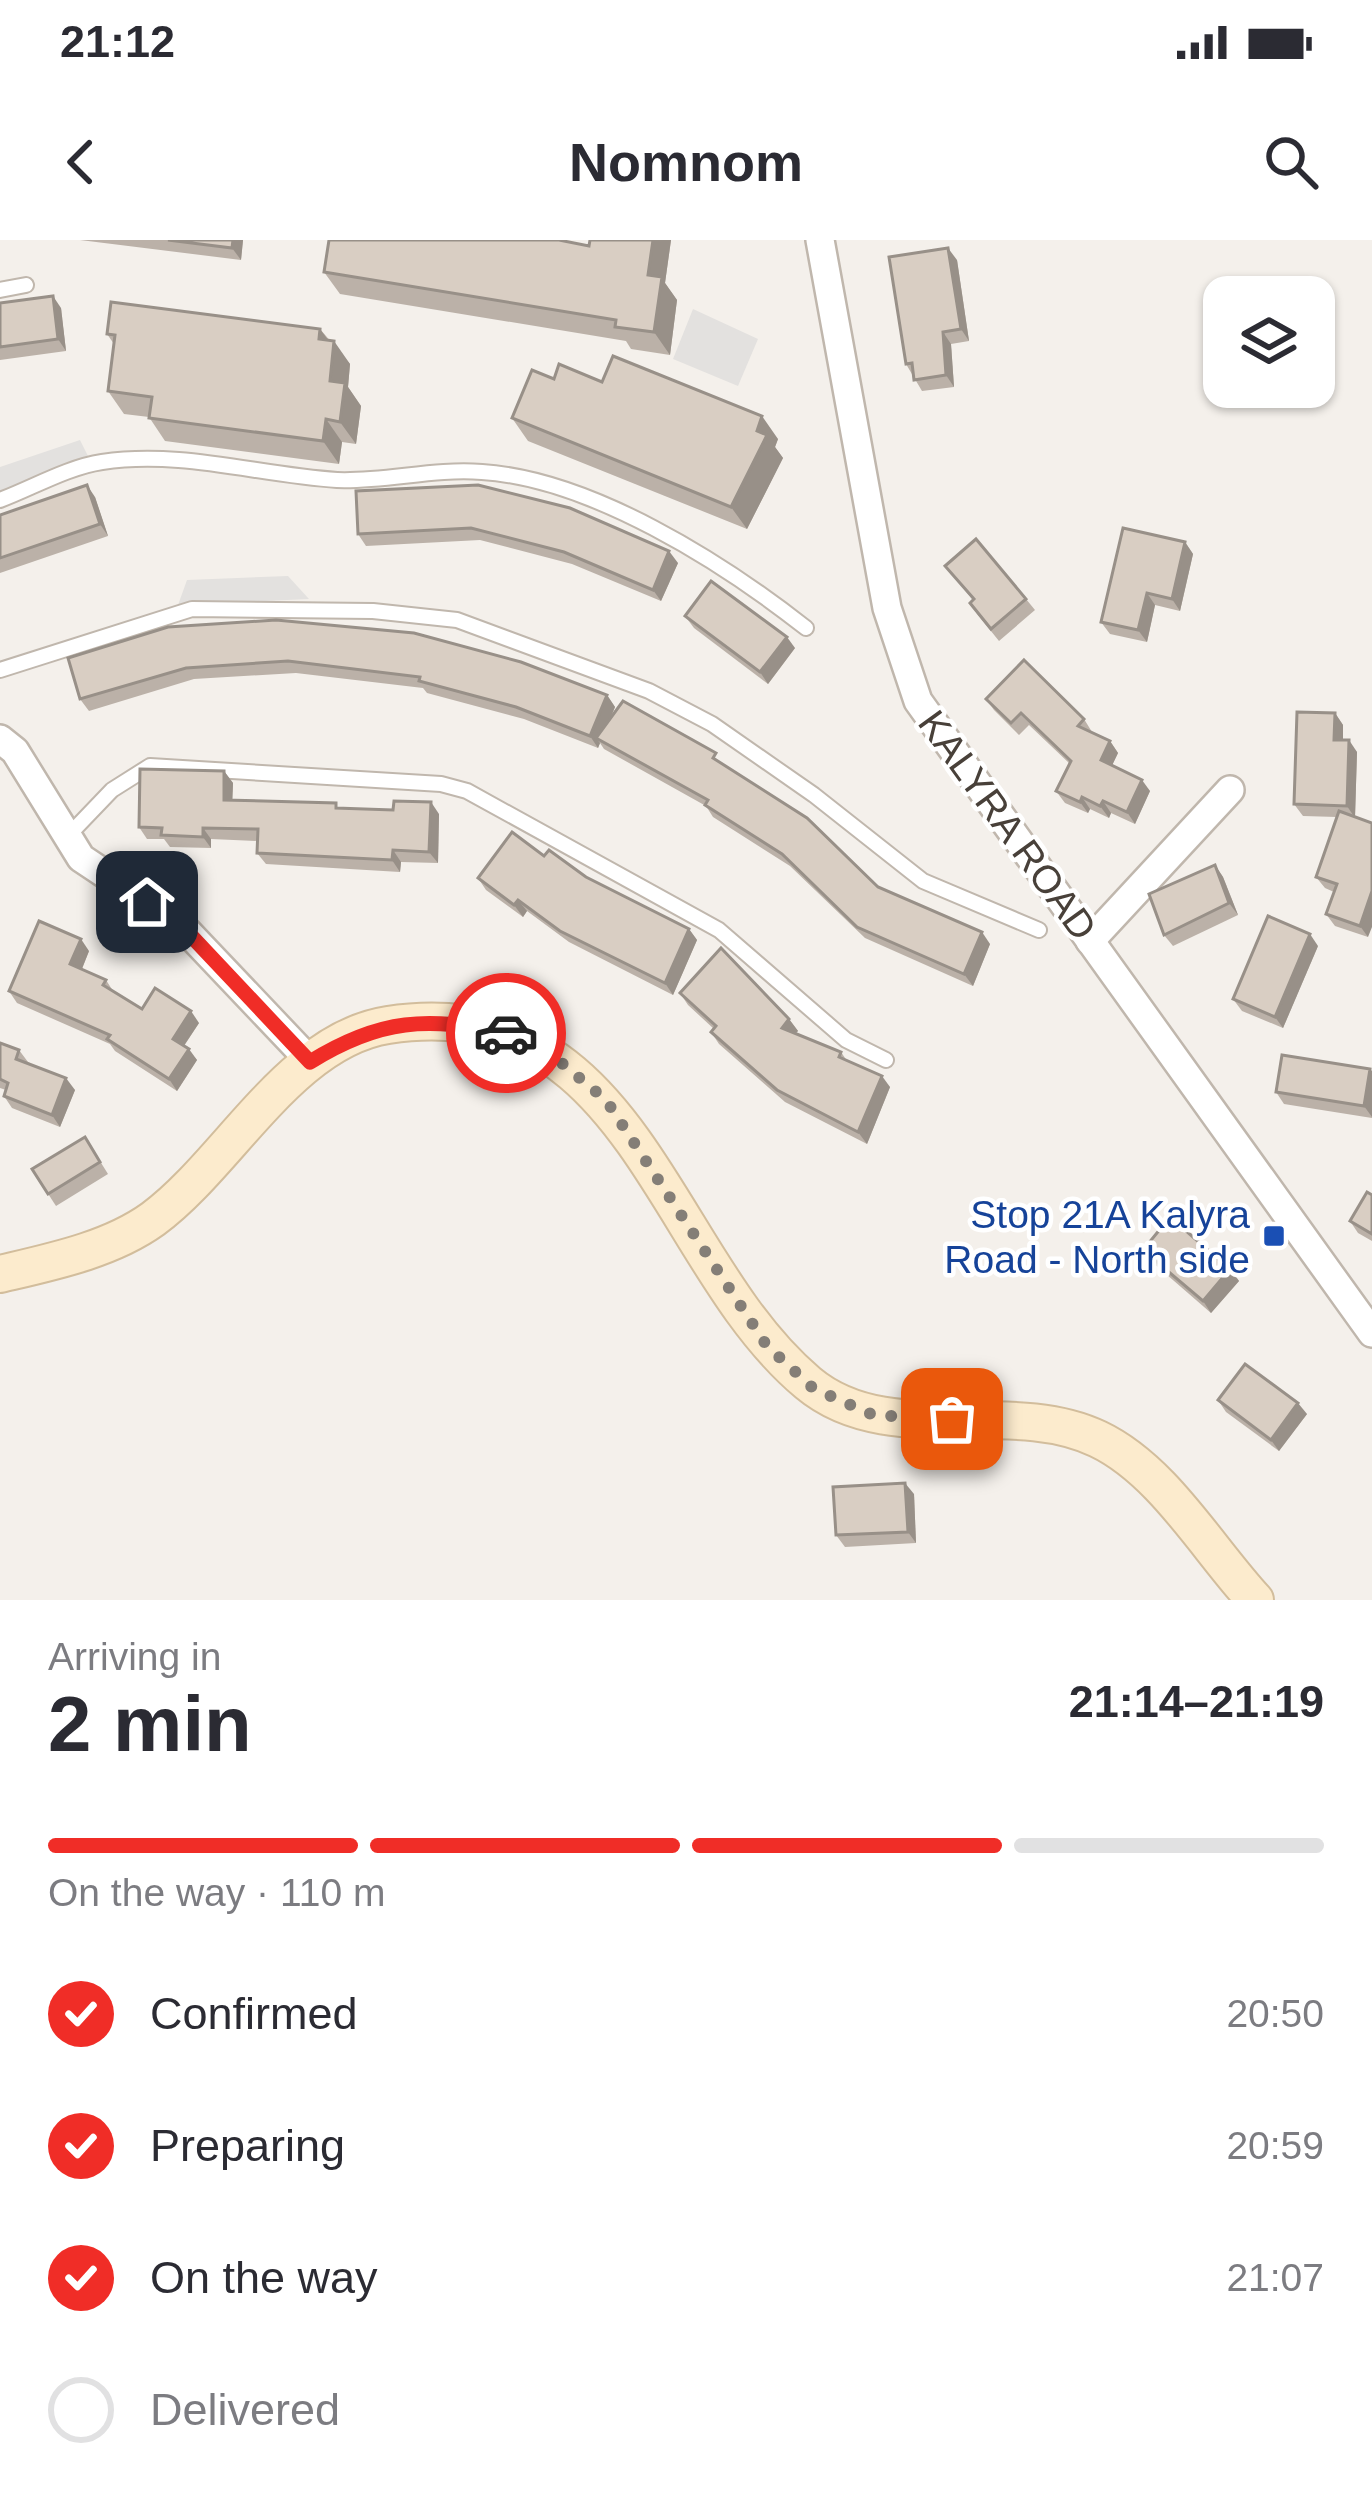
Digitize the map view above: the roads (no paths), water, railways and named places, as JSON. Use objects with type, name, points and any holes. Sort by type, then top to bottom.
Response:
[{"type":"main road","points":[[0,1274],[119,1238],[154,1218],[310,1062],[370,1030],[447,1021],[507,1033],[552,1055],[606,1100],[767,1346],[813,1388],[873,1415],[1030,1422],[1094,1437],[1134,1460],[1255,1600]]},
{"type":"street","name":"KALYRA ROAD","points":[[820,240],[887,608],[918,701],[1372,1333]]},
{"type":"street","points":[[0,739],[15,751],[81,857],[180,924],[310,1062]]},
{"type":"street","points":[[1090,941],[1230,790]]},
{"type":"lane","points":[[0,290],[26,285]]},
{"type":"lane","points":[[0,500],[98,462],[170,458],[339,480],[478,471],[528,477],[674,536],[735,572],[806,628]]},
{"type":"lane","points":[[0,670],[192,609],[374,611],[457,620],[649,691],[712,724],[814,795],[923,881],[1039,930]]},
{"type":"lane","points":[[66,838],[112,790],[150,766],[454,788],[719,930],[846,1040],[886,1060]]},
{"type":"place","name":"Stop 21A Kalyra Road - North side","points":[[1274,1236]]}]
